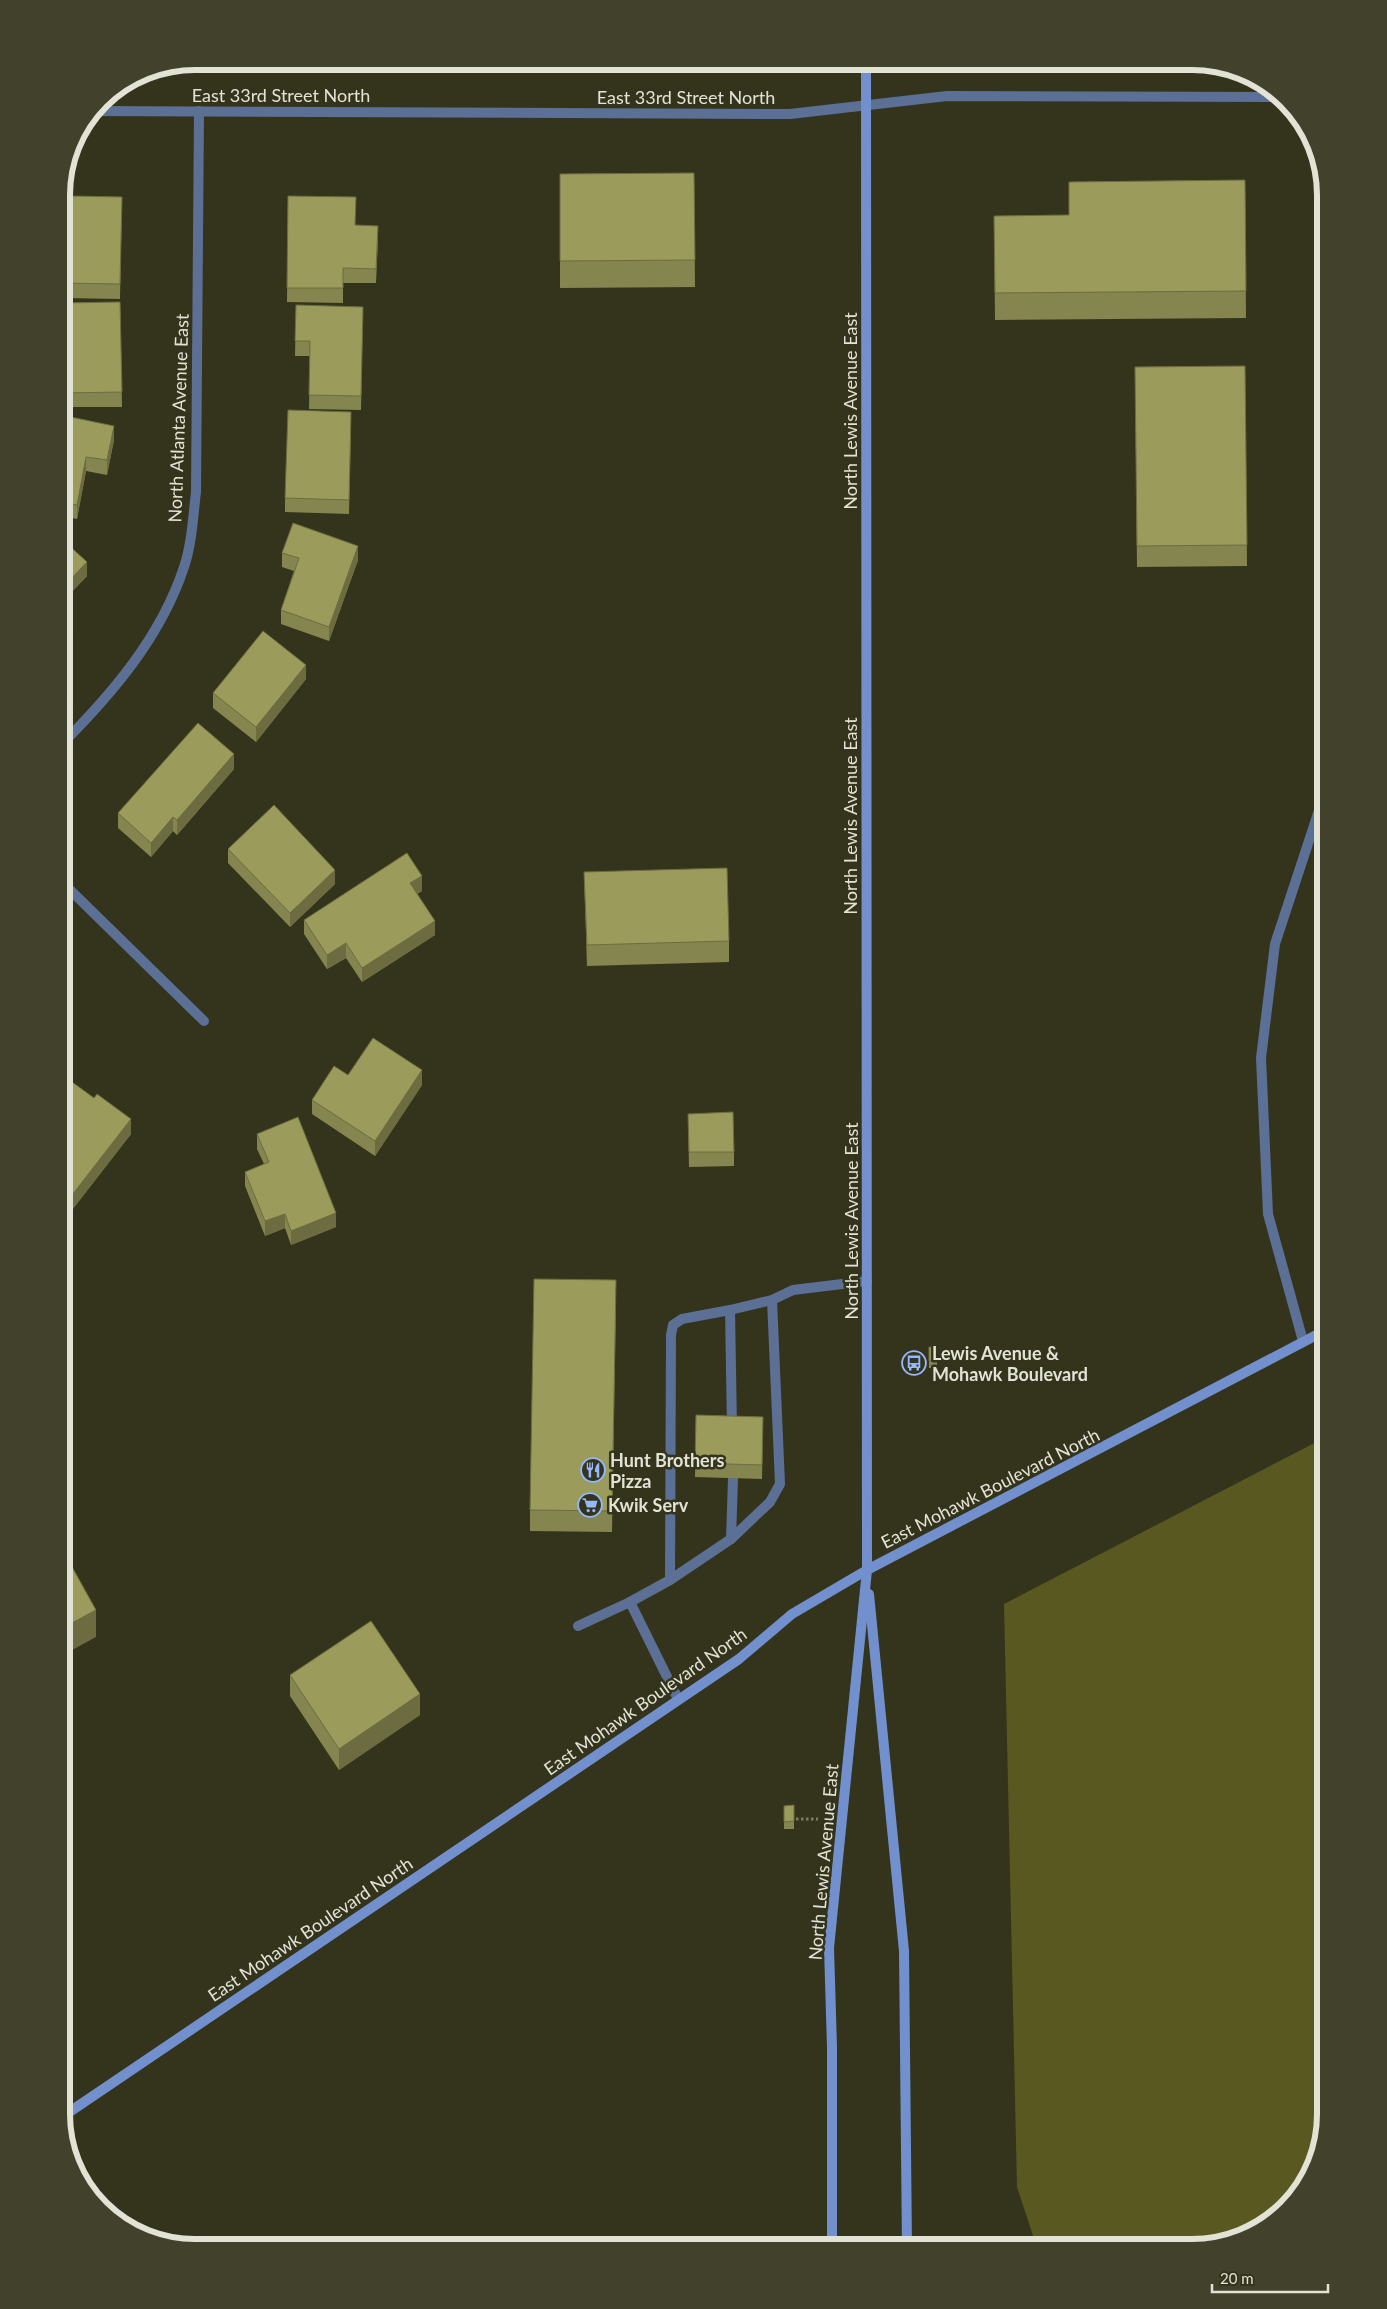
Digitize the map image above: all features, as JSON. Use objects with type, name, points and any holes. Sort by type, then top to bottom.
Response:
[{"type":"main road","name":"North Lewis Avenue East","points":[[866,70],[867,1570],[904,1951],[907,2239]]},
{"type":"main road","name":"East Mohawk Boulevard North","points":[[70,2112],[739,1659],[792,1614],[867,1570],[1317,1334]]},
{"type":"main road","name":"North Lewis Avenue East","points":[[832,2239],[832,2047],[829,1948],[867,1570]]},
{"type":"street","name":"East 33rd Street North","points":[[103,111],[790,114],[946,96],[1270,97]]},
{"type":"street","name":"North Atlanta Avenue East","points":[[70,737],[92,714],[141,655],[162,616],[184,567],[190,537],[197,474],[199,111]]},
{"type":"street","points":[[1303,1341],[1268,1214],[1260,1058],[1275,944],[1317,816]]},
{"type":"street","points":[[70,890],[204,1021]]},
{"type":"street","points":[[670,1580],[671,1335],[673,1325],[682,1319],[772,1300],[794,1290],[867,1281]]},
{"type":"street","points":[[578,1626],[630,1602],[670,1580],[731,1539],[770,1502],[780,1484],[772,1300]]},
{"type":"street","points":[[730,1310],[732,1430]]},
{"type":"street","points":[[731,1539],[733,1479]]},
{"type":"street","points":[[630,1602],[678,1699]]},
{"type":"shaded area","points":[[1317,1442],[1317,2122],[1315,2139],[1310,2154],[1296,2184],[1275,2208],[1262,2218],[1240,2230],[1209,2238],[1192,2239],[1034,2239],[1017,2187],[1004,1604]]},
{"type":"building","points":[[694,173],[695,260],[560,261],[560,174]]},
{"type":"building","points":[[1245,180],[1246,291],[995,293],[994,216],[1069,215],[1069,182]]},
{"type":"building","points":[[70,183],[71,196],[122,197],[120,284],[70,283]]},
{"type":"building","points":[[288,196],[356,197],[355,225],[378,226],[376,269],[343,268],[343,288],[287,288]]},
{"type":"building","points":[[120,302],[122,392],[70,393],[70,303]]},
{"type":"building","points":[[296,305],[363,307],[361,396],[309,395],[310,341],[295,341]]},
{"type":"building","points":[[1245,366],[1247,545],[1137,546],[1135,367]]},
{"type":"building","points":[[288,410],[351,412],[349,500],[285,498]]},
{"type":"building","points":[[70,417],[114,426],[107,460],[86,457],[77,505],[70,504]]},
{"type":"building","points":[[293,523],[358,546],[329,627],[281,610],[299,558],[282,553]]},
{"type":"building","points":[[70,546],[87,562],[70,580]]},
{"type":"building","points":[[263,631],[306,665],[256,727],[213,693]]},
{"type":"building","points":[[198,723],[234,754],[177,820],[173,817],[151,843],[118,813]]},
{"type":"building","points":[[274,805],[335,870],[290,913],[228,849]]},
{"type":"building","points":[[407,853],[422,876],[410,883],[435,921],[362,968],[346,943],[327,955],[304,920]]},
{"type":"building","points":[[727,868],[729,941],[587,945],[584,872]]},
{"type":"building","points":[[373,1038],[422,1070],[375,1141],[312,1100],[334,1066],[348,1075]]},
{"type":"building","points":[[70,1081],[94,1098],[97,1094],[131,1119],[72,1195],[70,1194]]},
{"type":"building","points":[[733,1112],[734,1152],[689,1152],[688,1114]]},
{"type":"building","points":[[298,1117],[336,1213],[291,1231],[285,1214],[265,1221],[245,1172],[269,1162],[257,1134]]},
{"type":"building","points":[[534,1279],[616,1280],[612,1511],[530,1510]]},
{"type":"building","points":[[929,1347],[937,1347],[937,1360],[929,1361]]},
{"type":"building","points":[[696,1415],[763,1417],[762,1465],[695,1463]]},
{"type":"building","points":[[70,1563],[96,1610],[70,1624]]},
{"type":"building","points":[[371,1621],[420,1694],[339,1749],[290,1675]]},
{"type":"building","points":[[794,1805],[794,1821],[784,1822],[784,1806]]},
{"type":"place","name":"Lewis Avenue & Mohawk Boulevard","points":[[914,1363]]},
{"type":"place","name":"Hunt Brothers Pizza","points":[[593,1470]]},
{"type":"place","name":"Kwik Serv","points":[[590,1505]]}]
